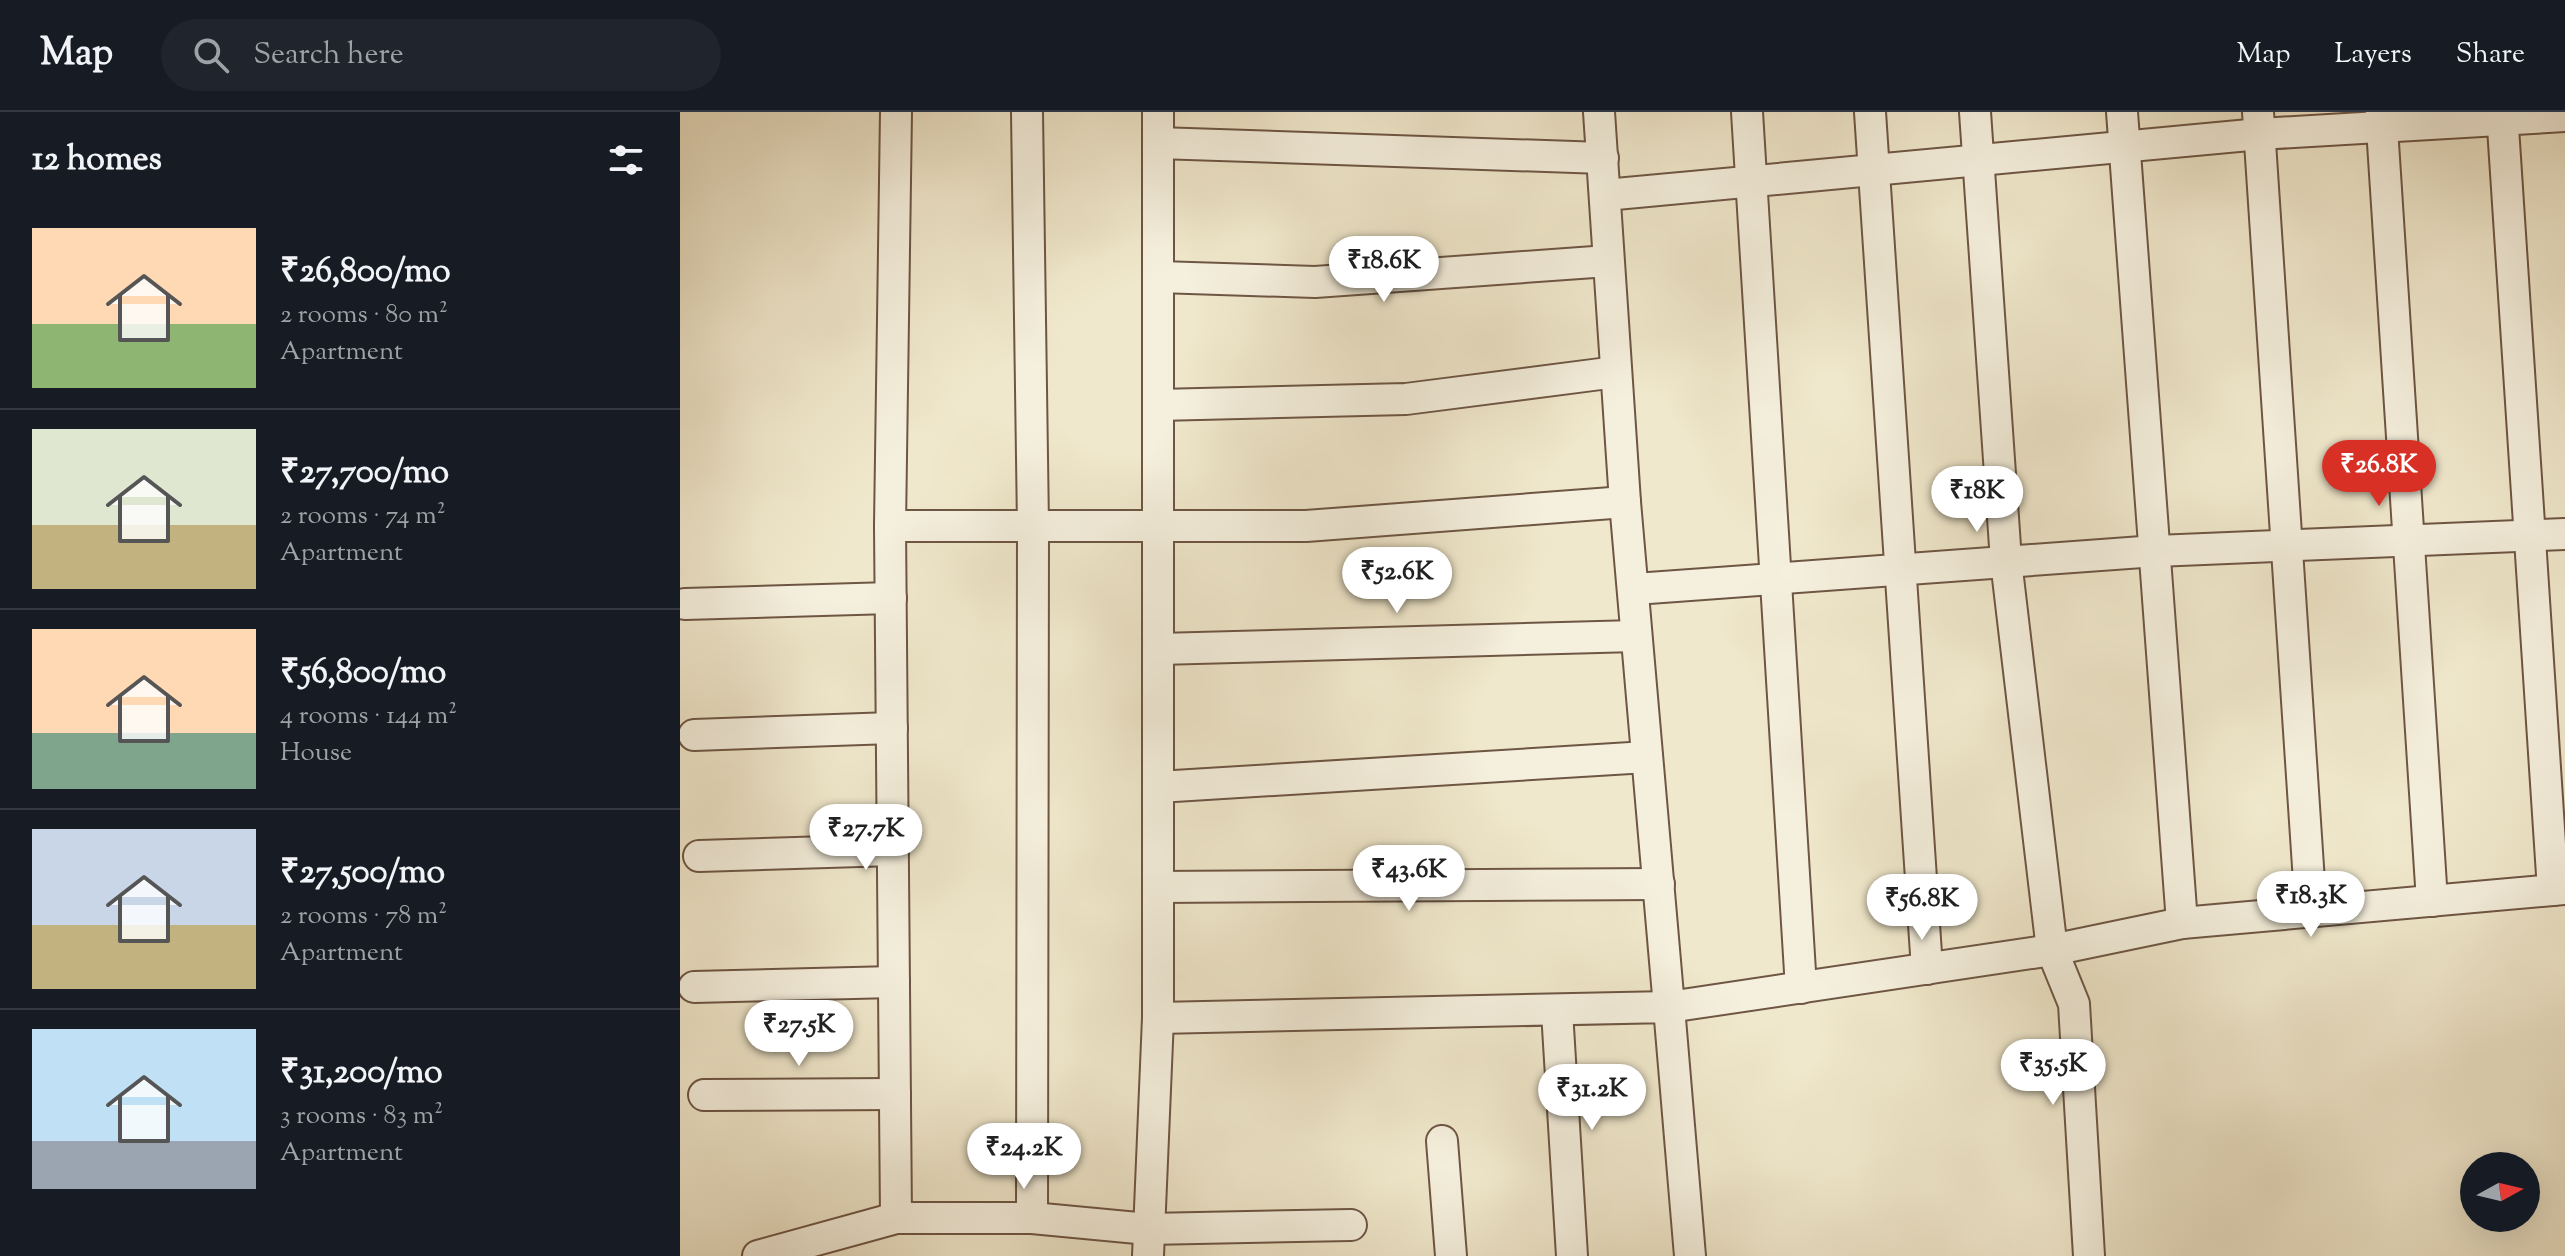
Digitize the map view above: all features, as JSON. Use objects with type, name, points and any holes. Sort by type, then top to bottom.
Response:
[{"type":"street","points":[[896,112],[890,526],[896,1218]]},
{"type":"street","points":[[1027,112],[1033,526],[1032,1218]]},
{"type":"street","points":[[1148,1243],[1158,1018],[1158,112]]},
{"type":"street","points":[[1599,112],[1625,502],[1635,589],[1636,636],[1690,1256]]},
{"type":"street","points":[[1747,112],[1754,182],[1801,988]]},
{"type":"street","points":[[1870,112],[1927,969]]},
{"type":"street","points":[[1975,112],[2006,561],[2052,950],[2074,1004],[2089,1256]]},
{"type":"street","points":[[2122,112],[2182,923]]},
{"type":"street","points":[[1605,195],[2125,147],[2259,123],[2502,115],[2565,116]]},
{"type":"street","points":[[1158,1018],[1669,1007],[2052,950],[2182,923],[2559,889],[2530,536],[2502,115]]},
{"type":"street","points":[[2382,118],[2432,901]]},
{"type":"street","points":[[2259,123],[2311,912]]},
{"type":"street","points":[[1158,143],[1603,158]]},
{"type":"street","points":[[1159,277],[1315,282],[1608,261]]},
{"type":"street","points":[[1158,405],[1406,399],[1616,372]]},
{"type":"street","points":[[890,526],[1306,526],[1625,502]]},
{"type":"street","points":[[1635,589],[2156,551],[2408,543],[2565,534]]},
{"type":"street","points":[[685,604],[891,598]]},
{"type":"street","points":[[1159,649],[1636,636]]},
{"type":"street","points":[[694,735],[892,728]]},
{"type":"street","points":[[1158,787],[1647,757]]},
{"type":"street","points":[[699,856],[893,850]]},
{"type":"street","points":[[1158,887],[1659,884]]},
{"type":"street","points":[[694,987],[894,982]]},
{"type":"street","points":[[1557,1011],[1572,1256]]},
{"type":"street","points":[[704,1095],[895,1094]]},
{"type":"street","points":[[1442,1141],[1451,1256]]},
{"type":"street","points":[[758,1256],[896,1218],[1032,1218],[1148,1243],[1351,1225]]}]
